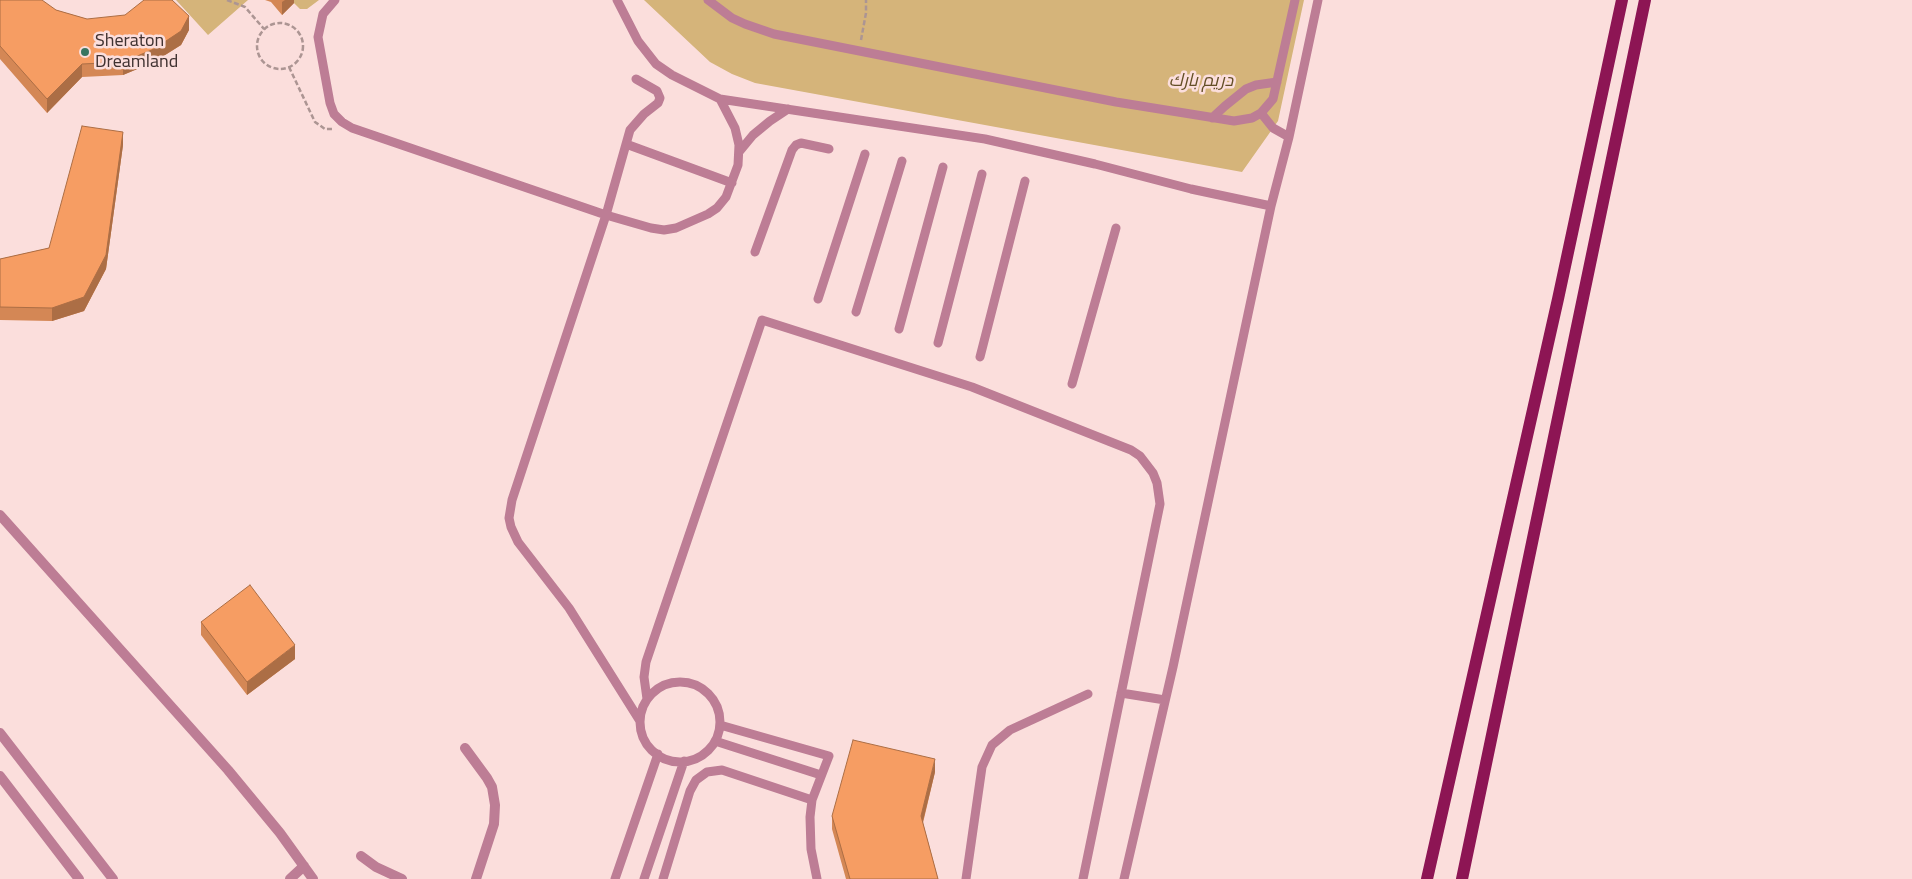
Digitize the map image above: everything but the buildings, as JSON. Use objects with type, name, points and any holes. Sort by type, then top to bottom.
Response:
[{"type":"main road","points":[[1428,879],[1558,299],[1622,0]]},
{"type":"main road","points":[[1462,879],[1557,414],[1645,0]]},
{"type":"street","points":[[0,515],[238,782],[280,833],[313,879]]},
{"type":"street","points":[[0,733],[113,879]]},
{"type":"street","points":[[465,748],[492,786],[496,805],[494,824],[476,879]]},
{"type":"street","points":[[0,776],[79,879]]},
{"type":"street","points":[[361,856],[402,879]]},
{"type":"street","points":[[290,879],[304,866]]},
{"type":"lane","points":[[335,0],[323,14],[318,37],[330,103],[334,114],[342,122],[352,128],[606,215],[658,229],[676,228],[708,214],[717,208],[726,197],[738,165],[739,152],[735,128],[720,99]]},
{"type":"lane","points":[[617,0],[638,41],[656,64],[672,75],[720,99],[985,139],[1095,164],[1191,189],[1271,206]]},
{"type":"lane","points":[[708,0],[732,18],[759,30],[1116,102],[1234,121],[1244,120],[1260,113],[1273,99],[1295,0]]},
{"type":"lane","points":[[1124,879],[1318,0]]},
{"type":"lane","points":[[636,79],[654,88],[660,98],[658,103],[644,114],[630,130],[606,215],[513,494],[509,518],[510,527],[518,542],[574,614],[640,721]]},
{"type":"lane","points":[[1212,118],[1246,89],[1256,85],[1277,82]]},
{"type":"lane","points":[[739,152],[753,135],[788,109]]},
{"type":"lane","points":[[1260,113],[1273,128],[1289,137]]},
{"type":"lane","points":[[755,252],[792,150],[796,145],[802,143],[828,149]]},
{"type":"lane","points":[[626,144],[732,183]]},
{"type":"lane","points":[[818,299],[865,154]]},
{"type":"lane","points":[[856,312],[902,161]]},
{"type":"lane","points":[[899,329],[942,167]]},
{"type":"lane","points":[[938,343],[982,174]]},
{"type":"lane","points":[[980,357],[1025,180]]},
{"type":"lane","points":[[1072,384],[1116,228]]},
{"type":"lane","points":[[647,699],[644,677],[646,662],[762,320],[972,388],[1132,450],[1140,456],[1158,483],[1160,504],[1083,879]]},
{"type":"lane","points":[[676,682],[688,682],[699,686],[708,693],[718,708],[720,725],[715,741],[707,751],[696,758],[684,761],[666,759],[648,745],[642,734],[640,721],[647,699],[665,685],[676,682]]},
{"type":"lane","points":[[1121,693],[1165,700]]},
{"type":"lane","points":[[966,879],[982,767],[992,745],[1010,730],[1088,694]]},
{"type":"lane","points":[[720,725],[829,756],[812,800],[810,835],[818,879]]},
{"type":"lane","points":[[715,741],[821,775]]},
{"type":"lane","points":[[615,879],[658,754]]},
{"type":"lane","points":[[644,879],[684,761]]},
{"type":"lane","points":[[663,879],[693,785],[707,772],[722,770],[812,800]]},
{"type":"path","points":[[227,0],[248,10],[264,30]]},
{"type":"path","points":[[859,49],[866,13],[866,0]]},
{"type":"path","points":[[284,24],[297,31],[302,44],[302,51],[300,58],[289,67],[282,69],[268,66],[259,56],[257,42],[264,30],[270,26],[284,24]]},
{"type":"path","points":[[289,67],[319,127],[332,129],[342,122]]},
{"type":"green space","points":[[176,0],[248,0],[208,35]]},
{"type":"green space","points":[[291,0],[319,0],[307,9],[300,9]]},
{"type":"green space","name":"دريم بارك","points":[[644,0],[1304,0],[1278,121],[1242,172],[755,83],[732,74],[710,62]]},
{"type":"place","name":"Sheraton Dreamland","points":[[85,52]]}]
